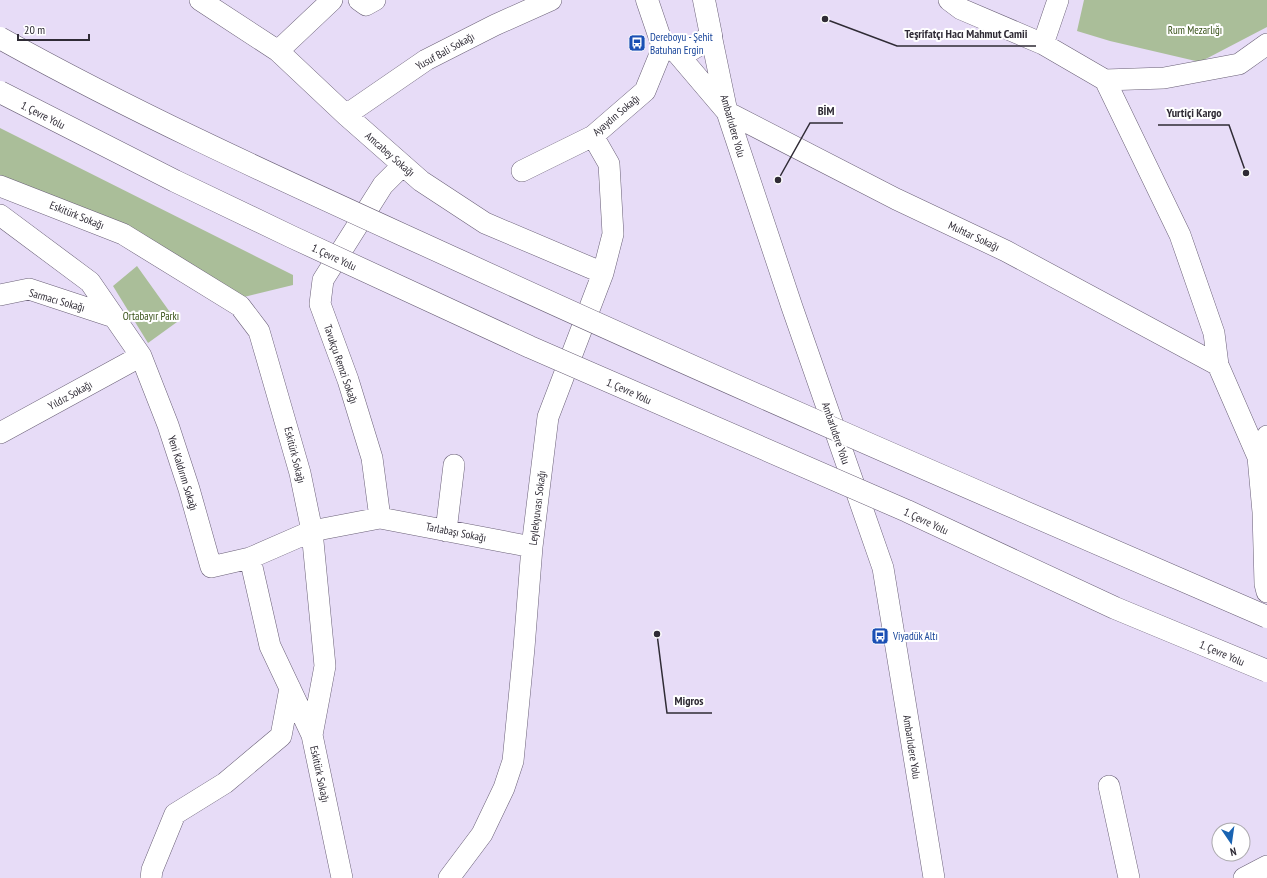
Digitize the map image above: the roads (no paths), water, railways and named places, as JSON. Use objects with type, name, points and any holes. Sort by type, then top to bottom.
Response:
[{"type":"main road","points":[[647,0],[670,50],[694,50],[711,35],[704,0]]},
{"type":"main road","points":[[0,38],[50,66],[160,121],[324,199],[596,324],[1267,617]]},
{"type":"main road","name":"1. Çevre Yolu","points":[[0,92],[174,181],[530,347],[907,511],[1115,608],[1267,672]]},
{"type":"street","name":"Amcabey Sokağı","points":[[200,0],[278,51],[346,115],[421,181],[485,223],[603,273]]},
{"type":"street","points":[[278,51],[332,0]]},
{"type":"street","points":[[359,0],[366,5],[375,0]]},
{"type":"street","name":"Yusuf Bali Sokağı","points":[[346,115],[426,60],[495,25],[551,0]]},
{"type":"street","points":[[949,0],[961,9],[1043,44],[1105,80],[1164,78],[1239,64],[1267,44]]},
{"type":"street","points":[[1043,44],[1058,0]]},
{"type":"street","name":"Ambarlıdere Yolu","points":[[711,35],[727,112],[792,307],[883,568],[934,878]]},
{"type":"street","points":[[670,50],[727,112]]},
{"type":"street","name":"Ayaydın Sokağı","points":[[522,171],[593,136],[645,91],[670,50]]},
{"type":"street","points":[[1105,80],[1180,235],[1214,333],[1218,365],[1258,457],[1263,512],[1265,584],[1267,592]]},
{"type":"street","name":"Muhtar Sokağı","points":[[727,112],[896,199],[1006,251],[1218,365]]},
{"type":"street","name":"Leylekyuvası Sokağı","points":[[449,878],[482,834],[504,788],[513,761],[532,547],[548,417],[603,273],[613,234],[609,164],[593,136]]},
{"type":"street","name":"Tavukçu Remzi Sokağı","points":[[380,518],[372,458],[348,380],[320,304],[323,280],[383,185],[403,165]]},
{"type":"street","name":"Eskitürk Sokağı","points":[[0,186],[123,234],[240,306],[259,331],[300,473],[312,530],[325,666],[312,735],[342,878]]},
{"type":"street","name":"Yeni Kaldırım Sokağı","points":[[0,215],[90,282],[141,356],[171,432],[211,567],[250,558]]},
{"type":"street","name":"Sarmacı Sokağı","points":[[0,295],[29,290],[114,317]]},
{"type":"street","name":"Yıldız Sokağı","points":[[0,433],[141,356]]},
{"type":"street","points":[[1258,457],[1267,436]]},
{"type":"street","points":[[446,531],[454,465]]},
{"type":"street","points":[[312,735],[270,646],[250,558],[312,530],[380,518]]},
{"type":"street","name":"Tarlabaşı Sokağı","points":[[380,518],[532,547]]},
{"type":"street","points":[[150,878],[174,814],[225,783],[281,736],[290,688]]},
{"type":"street","points":[[1110,786],[1129,878]]},
{"type":"street","name":"Ambarlıdere Yolu","points":[[919,878],[927,840]]},
{"type":"street","points":[[1244,878],[1267,866]]},
{"type":"place","name":"Teşrifatçı Hacı Mahmut Camii","points":[[825,19]]},
{"type":"place","name":"Dereboyu - Şehit Batuhan Ergin","points":[[637,43]]},
{"type":"place","name":"Yurtiçi Kargo","points":[[1246,173]]},
{"type":"place","name":"BİM","points":[[778,180]]},
{"type":"place","name":"Migros","points":[[657,634]]},
{"type":"place","name":"Viyadük Altı","points":[[880,636]]},
{"type":"park label","name":"Rum Mezarlığı","points":[[1195,30]]},
{"type":"park label","name":"Ortabayır Parkı","points":[[151,316]]}]
